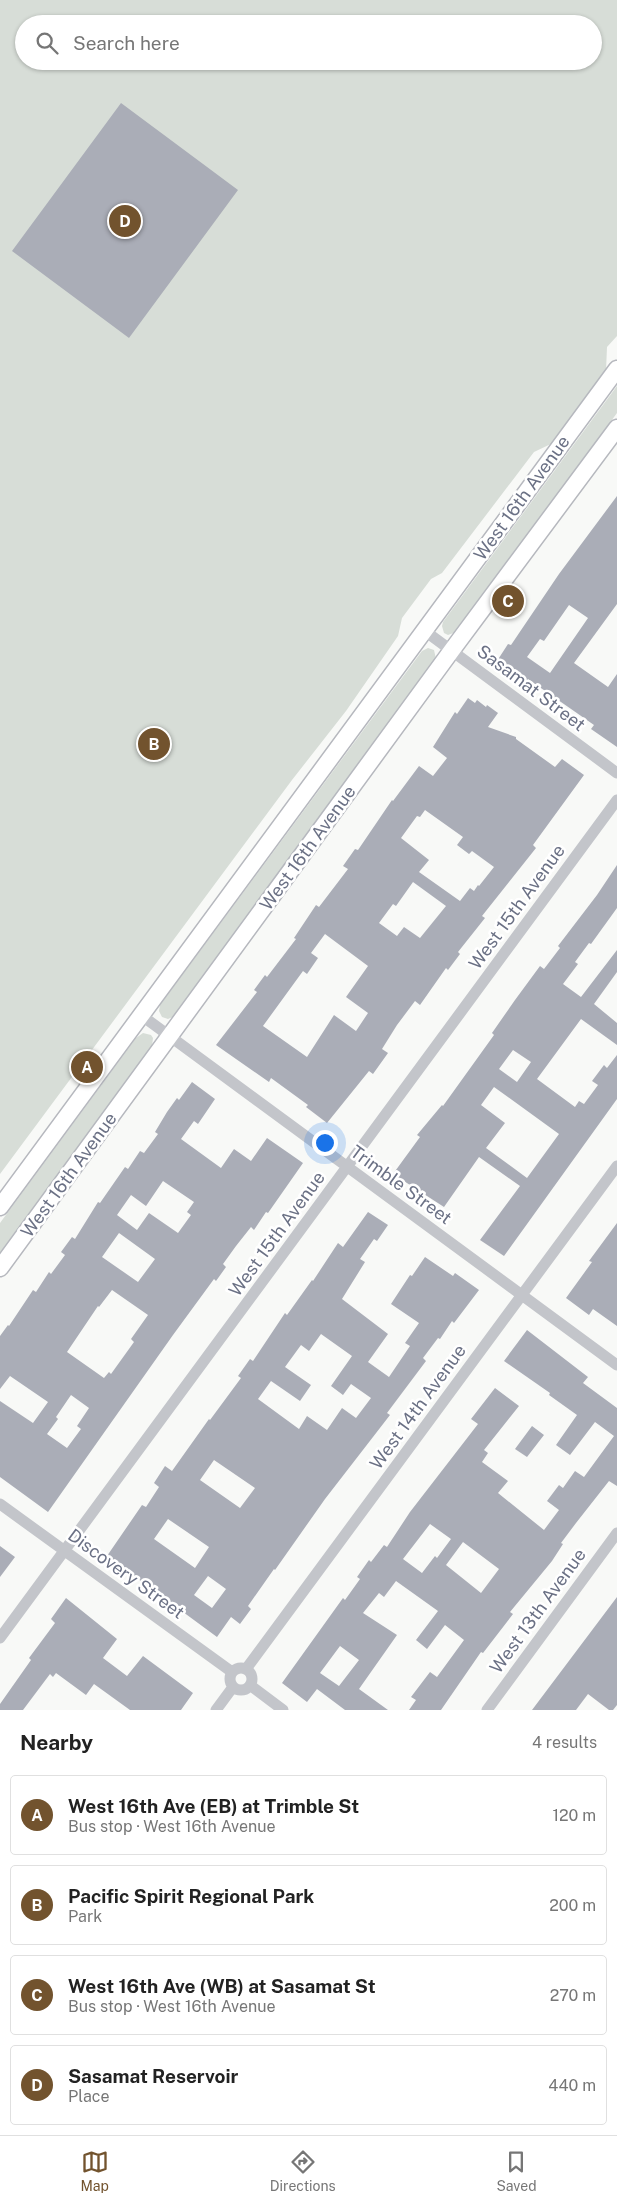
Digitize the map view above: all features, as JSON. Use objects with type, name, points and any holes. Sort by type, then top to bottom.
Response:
[{"type":"main road","name":"West 16th Avenue","points":[[0,1207],[617,369]]},
{"type":"main road","name":"West 16th Avenue","points":[[0,1268],[452,650],[617,428]]},
{"type":"street","name":"Sasamat Street","points":[[424,631],[617,773]]},
{"type":"street","name":"West 15th Avenue","points":[[0,1638],[348,1168],[617,800]]},
{"type":"street","name":"Trimble Street","points":[[141,1015],[617,1365]]},
{"type":"street","name":"West 14th Avenue","points":[[246,1669],[617,1166]]},
{"type":"street","name":"Discovery Street","points":[[0,1504],[232,1672]]},
{"type":"street","name":"West 13th Avenue","points":[[487,1710],[617,1533]]},
{"type":"street","points":[[240,1667],[246,1669],[251,1675],[250,1685],[240,1690],[233,1687],[229,1678],[232,1672],[240,1667]]},
{"type":"street","points":[[250,1685],[283,1710]]},
{"type":"street","points":[[216,1710],[233,1687]]},
{"type":"shaded area","points":[[0,0],[617,0],[617,336],[607,347],[606,371],[555,442],[534,452],[442,573],[431,579],[402,618],[398,636],[346,711],[292,780],[0,1174]]},
{"type":"shaded area","points":[[617,386],[617,413],[456,632],[448,635],[444,633],[443,622]]},
{"type":"shaded area","points":[[428,648],[434,650],[436,659],[175,1016],[168,1019],[162,1017],[159,1011],[160,1005],[422,651]]},
{"type":"shaded area","points":[[143,1033],[151,1035],[153,1038],[152,1046],[0,1253],[0,1223],[136,1038]]},
{"type":"building","points":[[121,103],[238,190],[129,338],[12,251]]},
{"type":"building","points":[[617,496],[617,604],[574,663],[608,687],[617,674],[617,747],[591,729],[594,725],[528,679],[527,681],[497,661],[508,644],[511,645],[559,574]],"holes":[[[569,605],[588,618],[550,673],[527,657],[540,639],[544,641]]]},
{"type":"building","points":[[468,698],[475,703],[477,700],[498,713],[488,727],[516,737],[516,739],[555,767],[562,759],[584,775],[533,845],[536,848],[482,916],[485,918],[458,952],[460,954],[448,970],[446,968],[420,1005],[415,1001],[397,1025],[382,1049],[388,1053],[373,1074],[369,1071],[327,1123],[306,1107],[308,1105],[271,1078],[269,1082],[216,1045],[257,992],[254,990],[265,975],[267,977],[296,939],[294,938],[316,905],[319,907],[348,869],[343,866],[355,849],[358,850],[392,800],[419,766],[433,776],[447,758],[433,747],[455,712],[457,714]],"holes":[[[425,810],[463,837],[457,845],[469,854],[472,851],[494,867],[479,886],[474,891],[470,888],[460,901],[419,872],[429,860],[401,838],[417,816],[420,817]],[[413,882],[446,906],[420,938],[404,927],[397,936],[379,923],[393,904],[396,906]],[[325,934],[368,966],[346,997],[368,1013],[356,1031],[334,1015],[307,1057],[263,1026],[303,971],[307,974],[318,958],[311,953]]]},
{"type":"building","points":[[617,865],[617,908],[591,944],[589,943],[575,962],[578,964],[563,984],[581,997],[617,950],[617,972],[594,1004],[617,1023],[617,1045],[581,1019],[537,1079],[575,1107],[579,1101],[584,1104],[598,1085],[592,1081],[604,1065],[607,1068],[617,1055],[617,1099],[504,1256],[480,1240],[520,1186],[479,1157],[444,1207],[393,1174],[420,1137],[417,1135],[443,1106],[494,1035],[492,1033],[515,1000],[540,966],[544,969],[560,948],[558,946]],"holes":[[[513,1050],[531,1062],[517,1082],[499,1069]],[[494,1087],[559,1134],[527,1178],[486,1148],[505,1123],[481,1105]]]},
{"type":"building","points":[[192,1082],[215,1099],[198,1124],[194,1121],[181,1139],[221,1168],[234,1149],[251,1161],[267,1138],[303,1163],[268,1213],[266,1212],[254,1230],[251,1227],[236,1246],[223,1264],[226,1267],[216,1281],[214,1279],[173,1335],[48,1512],[0,1477],[0,1401],[33,1423],[48,1402],[10,1376],[0,1389],[0,1336],[33,1290],[36,1292],[49,1272],[51,1274],[65,1255],[61,1252],[72,1237],[75,1239],[98,1202],[100,1203],[125,1167],[128,1169],[140,1151],[144,1153],[158,1134],[155,1132],[167,1112],[177,1098],[179,1100]],"holes":[[[163,1181],[194,1202],[187,1212],[191,1215],[178,1233],[149,1213],[137,1230],[117,1215],[131,1195],[146,1206]],[[119,1233],[155,1259],[138,1282],[102,1257]],[[112,1290],[148,1315],[131,1339],[134,1342],[111,1374],[109,1372],[104,1378],[67,1352]],[[71,1395],[89,1408],[77,1426],[81,1429],[67,1448],[47,1434],[58,1419],[56,1417]]]},
{"type":"building","points":[[368,1212],[388,1225],[377,1241],[374,1239],[360,1259],[365,1262],[342,1299],[388,1334],[368,1362],[389,1377],[410,1346],[405,1343],[419,1323],[391,1304],[410,1275],[412,1276],[425,1257],[453,1276],[455,1273],[479,1290],[454,1323],[452,1321],[440,1339],[438,1338],[423,1358],[426,1361],[387,1413],[390,1415],[274,1569],[248,1606],[251,1609],[240,1624],[231,1617],[217,1637],[107,1556],[142,1505],[146,1507],[159,1487],[154,1483],[165,1466],[172,1471],[241,1378],[238,1376],[250,1359],[253,1361],[285,1313],[287,1315],[313,1281],[338,1243],[343,1247]],"holes":[[[321,1334],[352,1356],[331,1386],[343,1395],[351,1384],[371,1398],[356,1418],[342,1408],[327,1430],[307,1416],[299,1429],[258,1399],[271,1381],[300,1401],[311,1385],[285,1367],[301,1345],[309,1351]],[[214,1460],[255,1488],[240,1508],[200,1480]],[[168,1519],[209,1547],[195,1568],[154,1539]],[[208,1576],[226,1589],[212,1608],[194,1595]]]},
{"type":"building","points":[[617,1223],[617,1326],[593,1309],[589,1315],[566,1298],[592,1262],[589,1261]]},
{"type":"building","points":[[527,1330],[588,1377],[583,1383],[617,1408],[617,1486],[609,1481],[576,1523],[561,1543],[563,1544],[552,1561],[510,1612],[513,1614],[483,1653],[481,1652],[441,1710],[409,1710],[416,1700],[411,1697],[430,1672],[437,1677],[464,1640],[445,1625],[427,1649],[416,1640],[438,1611],[396,1581],[384,1597],[379,1593],[363,1613],[397,1635],[359,1689],[388,1710],[345,1710],[317,1689],[307,1702],[282,1683],[343,1598],[345,1600],[360,1579],[357,1577],[369,1560],[371,1562],[384,1545],[387,1547],[410,1512],[478,1424],[471,1419],[495,1388],[519,1406],[484,1450],[488,1453],[482,1462],[508,1481],[498,1493],[544,1530],[559,1510],[547,1501],[559,1485],[563,1488],[575,1471],[584,1477],[614,1436],[595,1422],[570,1455],[556,1445],[577,1415],[549,1395],[550,1393],[504,1361]],"holes":[[[430,1524],[451,1539],[437,1558],[435,1556],[422,1573],[403,1559]],[[463,1542],[499,1569],[481,1593],[446,1565]],[[340,1646],[359,1660],[339,1686],[320,1673]]]},
{"type":"building","points":[[532,1426],[544,1435],[527,1457],[515,1449]]},
{"type":"building","points":[[0,1546],[15,1557],[0,1577]]},
{"type":"building","points":[[617,1597],[617,1705],[613,1710],[609,1710],[588,1694],[576,1710],[532,1710]]},
{"type":"building","points":[[66,1598],[117,1639],[103,1658],[127,1676],[143,1656],[193,1693],[181,1710],[130,1710],[94,1684],[86,1695],[56,1673],[53,1677],[50,1674],[23,1710],[0,1710],[0,1704],[31,1660],[29,1658],[55,1623],[51,1619]]},
{"type":"place","name":"Sasamat Reservoir","points":[[125,221]]},
{"type":"place","name":"West 16th Ave (WB) at Sasamat St","points":[[508,601]]},
{"type":"place","name":"Pacific Spirit Regional Park","points":[[154,744]]},
{"type":"place","name":"West 16th Ave (EB) at Trimble St","points":[[87,1067]]}]
